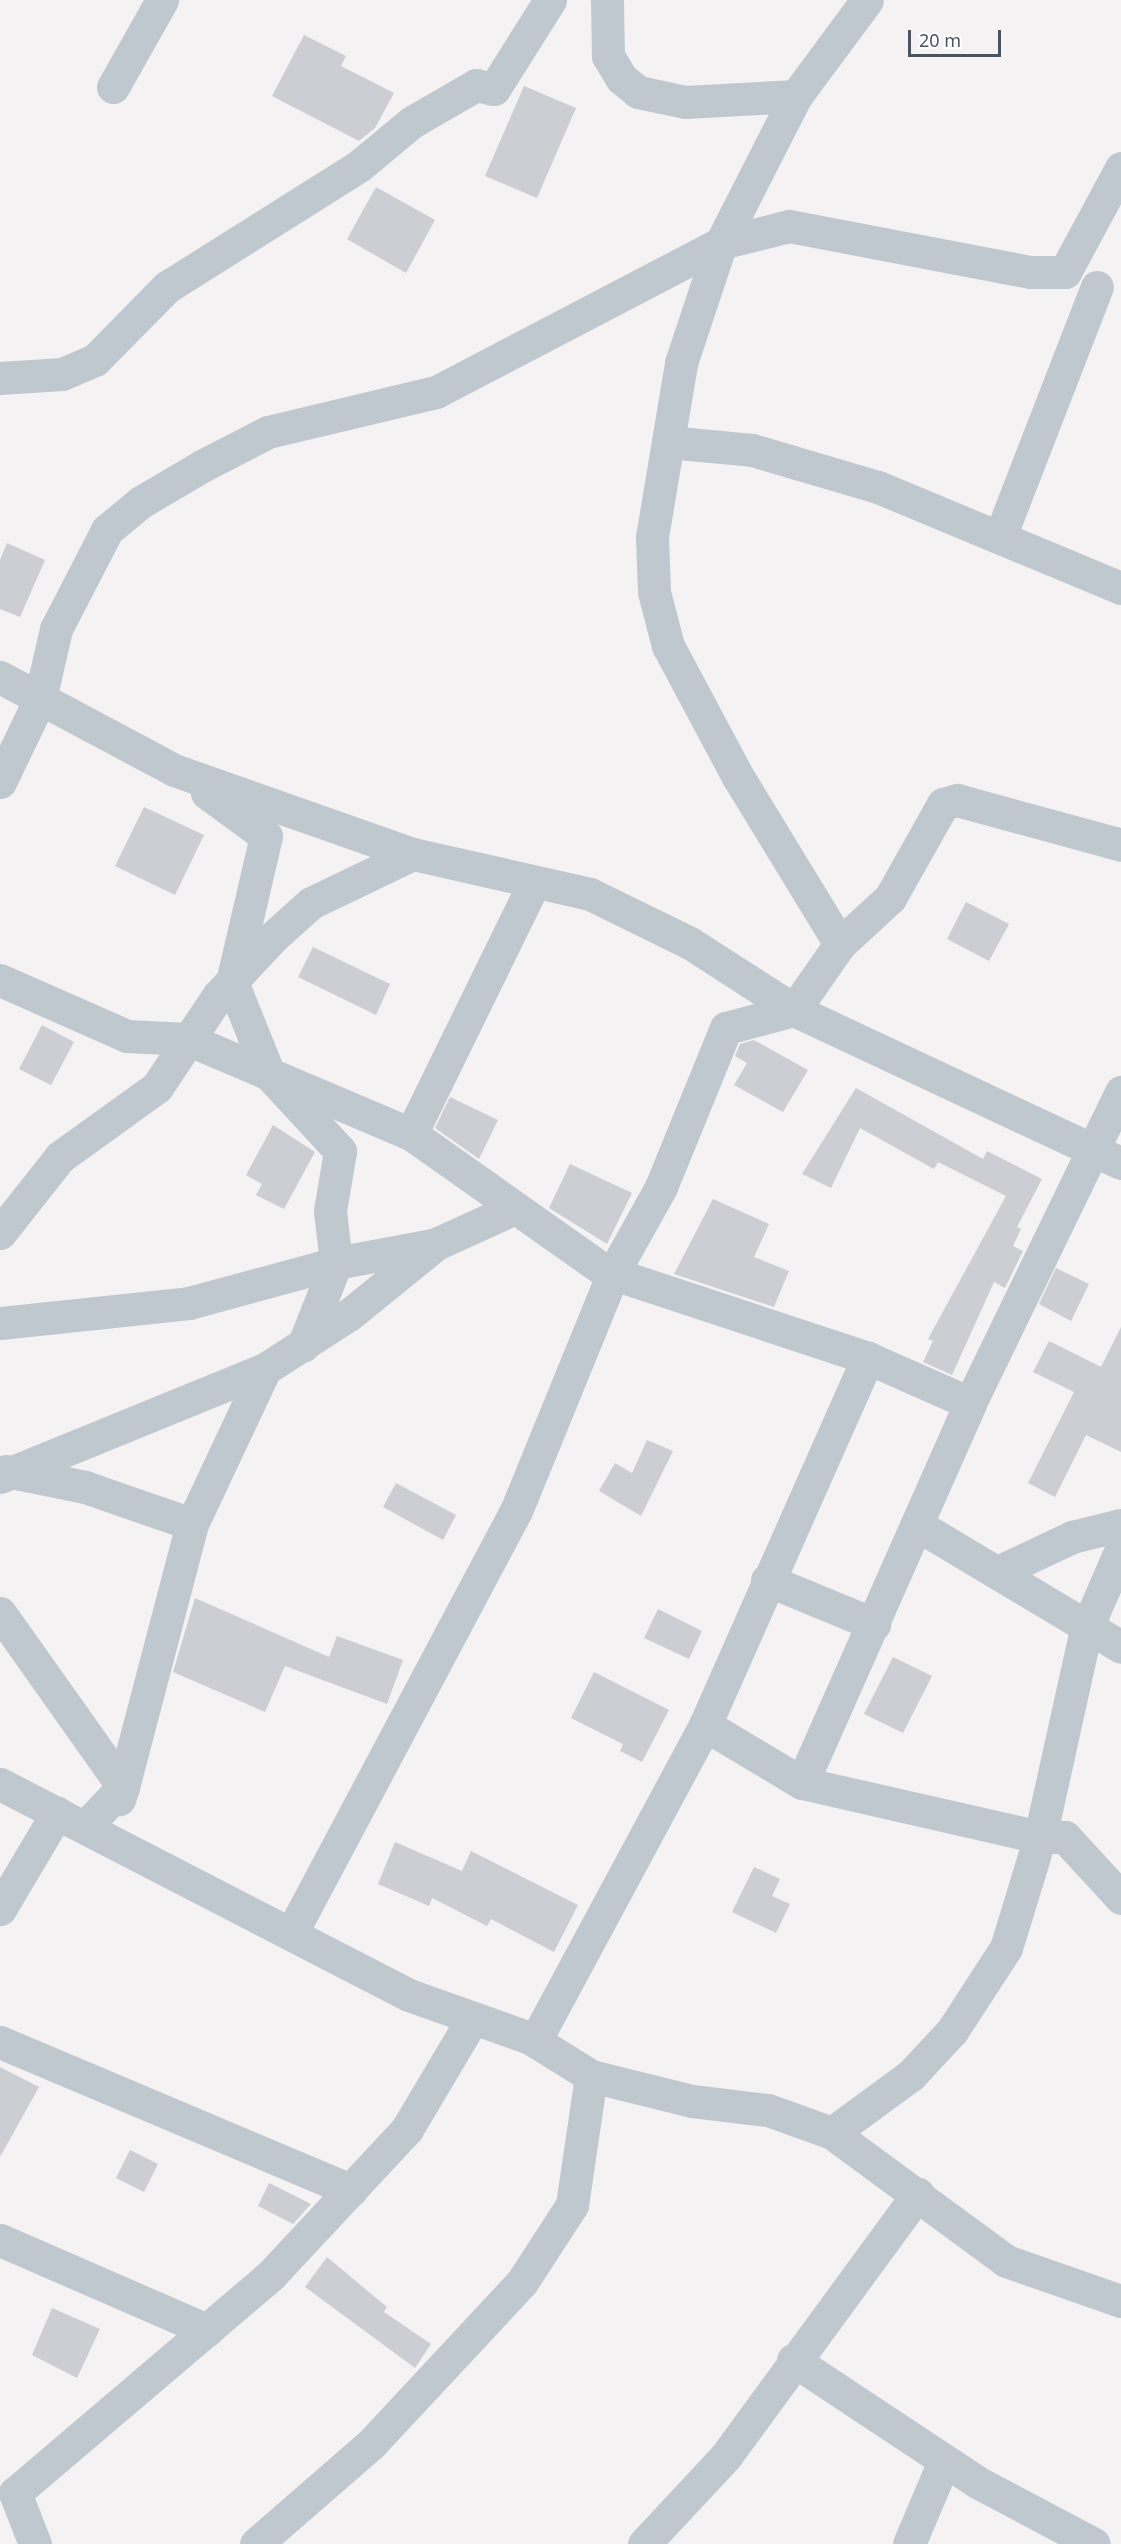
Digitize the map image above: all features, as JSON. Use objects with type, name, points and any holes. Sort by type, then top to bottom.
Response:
[{"type":"street","points":[[113,87],[162,0]]},
{"type":"street","points":[[0,378],[62,374],[96,360],[167,287],[359,166],[412,122],[476,84],[494,89],[550,0]]},
{"type":"street","points":[[607,0],[608,56],[621,78],[638,93],[685,102],[796,96]]},
{"type":"street","points":[[840,944],[738,777],[668,646],[654,592],[652,537],[681,363],[721,243],[796,96],[867,0]]},
{"type":"street","points":[[1065,272],[1121,168]]},
{"type":"street","points":[[0,782],[40,699],[56,629],[80,580],[107,530],[141,502],[268,432],[446,388],[721,243],[789,226],[1031,272],[1065,272],[1109,293],[1001,534]]},
{"type":"street","points":[[668,442],[752,450],[878,487],[1001,534],[1121,588]]},
{"type":"street","points":[[0,677],[174,770],[266,836],[232,982],[269,1074],[340,1151],[330,1211],[336,1263],[303,1346]]},
{"type":"street","points":[[174,770],[414,854],[600,898],[690,943],[794,1010],[1121,1162]]},
{"type":"street","points":[[292,1932],[516,1511],[613,1273],[661,1187],[726,1028],[794,1010],[840,944],[890,898],[943,804],[957,800],[1121,845]]},
{"type":"street","points":[[0,1233],[60,1157],[157,1087],[187,1039],[232,982],[311,903],[414,854]]},
{"type":"street","points":[[411,1134],[534,883]]},
{"type":"street","points":[[0,980],[127,1036],[187,1039],[411,1134],[514,1208],[613,1273],[868,1358],[970,1403]]},
{"type":"street","points":[[802,1783],[919,1526],[970,1403],[1090,1148],[1121,1092]]},
{"type":"street","points":[[3,1473],[265,1369],[303,1346],[436,1244],[514,1208]]},
{"type":"street","points":[[0,1323],[189,1303],[336,1263],[436,1244]]},
{"type":"street","points":[[535,2041],[705,1725],[766,1580],[868,1358]]},
{"type":"street","points":[[0,1909],[123,1787],[192,1524],[265,1369]]},
{"type":"street","points":[[3,1473],[85,1487],[192,1524]]},
{"type":"street","points":[[1000,1571],[1072,1537],[1121,1525]]},
{"type":"street","points":[[919,1526],[1000,1571],[1086,1630],[1121,1647]]},
{"type":"street","points":[[832,2133],[911,2075],[952,2031],[1006,1948],[1040,1837],[1086,1630],[1121,1549]]},
{"type":"street","points":[[766,1580],[874,1624]]},
{"type":"street","points":[[0,1613],[123,1787]]},
{"type":"street","points":[[705,1725],[802,1783],[1040,1837],[1065,1837],[1080,1848],[1121,1898]]},
{"type":"street","points":[[0,1784],[292,1932],[409,1995],[535,2041],[591,2076],[692,2101],[768,2110],[832,2133],[918,2194],[1006,2261],[1121,2301]]},
{"type":"street","points":[[35,2544],[5,2493],[207,2330],[271,2275],[407,2129],[473,2018]]},
{"type":"street","points":[[0,2042],[351,2190]]},
{"type":"street","points":[[256,2544],[371,2444],[522,2282],[572,2205],[591,2076]]},
{"type":"street","points":[[644,2544],[726,2456],[793,2360],[918,2194]]},
{"type":"street","points":[[0,2240],[207,2330]]},
{"type":"street","points":[[793,2360],[944,2461],[1094,2544]]},
{"type":"street","points":[[909,2544],[944,2461]]},
{"type":"building","points":[[304,35],[346,56],[341,66],[394,93],[375,128],[359,141],[272,96]]},
{"type":"building","points":[[524,86],[576,108],[537,198],[485,176]]},
{"type":"building","points":[[376,187],[435,220],[406,273],[347,239]]},
{"type":"building","points":[[7,543],[45,560],[20,617],[0,609],[0,560]]},
{"type":"building","points":[[144,807],[204,835],[175,895],[115,866]]},
{"type":"building","points":[[966,902],[1009,924],[989,961],[947,939]]},
{"type":"building","points":[[313,947],[390,984],[376,1015],[298,977]]},
{"type":"building","points":[[42,1025],[74,1042],[51,1085],[19,1069]]},
{"type":"building","points":[[754,1040],[808,1070],[783,1112],[734,1085],[747,1063],[735,1056],[740,1044]]},
{"type":"building","points":[[856,1088],[983,1159],[987,1151],[1042,1179],[1017,1227],[1021,1229],[1013,1246],[1023,1251],[1005,1288],[994,1282],[952,1375],[923,1362],[933,1341],[928,1339],[1006,1196],[938,1162],[934,1169],[860,1128],[831,1188],[802,1174]]},
{"type":"building","points":[[450,1097],[498,1120],[479,1159],[435,1128]]},
{"type":"building","points":[[273,1125],[315,1152],[284,1209],[256,1195],[262,1184],[246,1175]]},
{"type":"building","points":[[570,1164],[632,1193],[607,1244],[549,1208]]},
{"type":"building","points":[[713,1199],[769,1224],[754,1257],[789,1271],[774,1307],[674,1274]]},
{"type":"building","points":[[1056,1268],[1089,1284],[1071,1321],[1039,1304]]},
{"type":"building","points":[[1121,1327],[1121,1452],[1086,1435],[1055,1497],[1028,1483],[1074,1392],[1033,1372],[1049,1341],[1101,1367]]},
{"type":"building","points":[[647,1440],[673,1451],[641,1516],[599,1491],[615,1463],[632,1473]]},
{"type":"building","points":[[396,1483],[456,1515],[443,1540],[383,1507]]},
{"type":"building","points":[[195,1598],[329,1657],[337,1636],[403,1660],[387,1704],[285,1666],[265,1712],[173,1672]]},
{"type":"building","points":[[658,1609],[702,1631],[689,1659],[644,1638]]},
{"type":"building","points":[[893,1657],[932,1676],[903,1733],[864,1714]]},
{"type":"building","points":[[594,1672],[669,1710],[642,1762],[620,1751],[623,1744],[571,1718]]},
{"type":"building","points":[[395,1842],[462,1871],[471,1851],[578,1905],[554,1952],[491,1919],[487,1926],[432,1898],[429,1906],[378,1884]]},
{"type":"building","points":[[754,1867],[780,1879],[772,1896],[790,1904],[776,1933],[732,1912]]},
{"type":"building","points":[[0,2067],[39,2087],[0,2157]]},
{"type":"building","points":[[130,2150],[158,2164],[144,2192],[116,2178]]},
{"type":"building","points":[[269,2183],[311,2204],[293,2224],[258,2206]]},
{"type":"building","points":[[327,2257],[387,2307],[384,2312],[431,2344],[415,2368],[305,2287]]},
{"type":"building","points":[[52,2308],[100,2329],[77,2378],[32,2355]]}]
